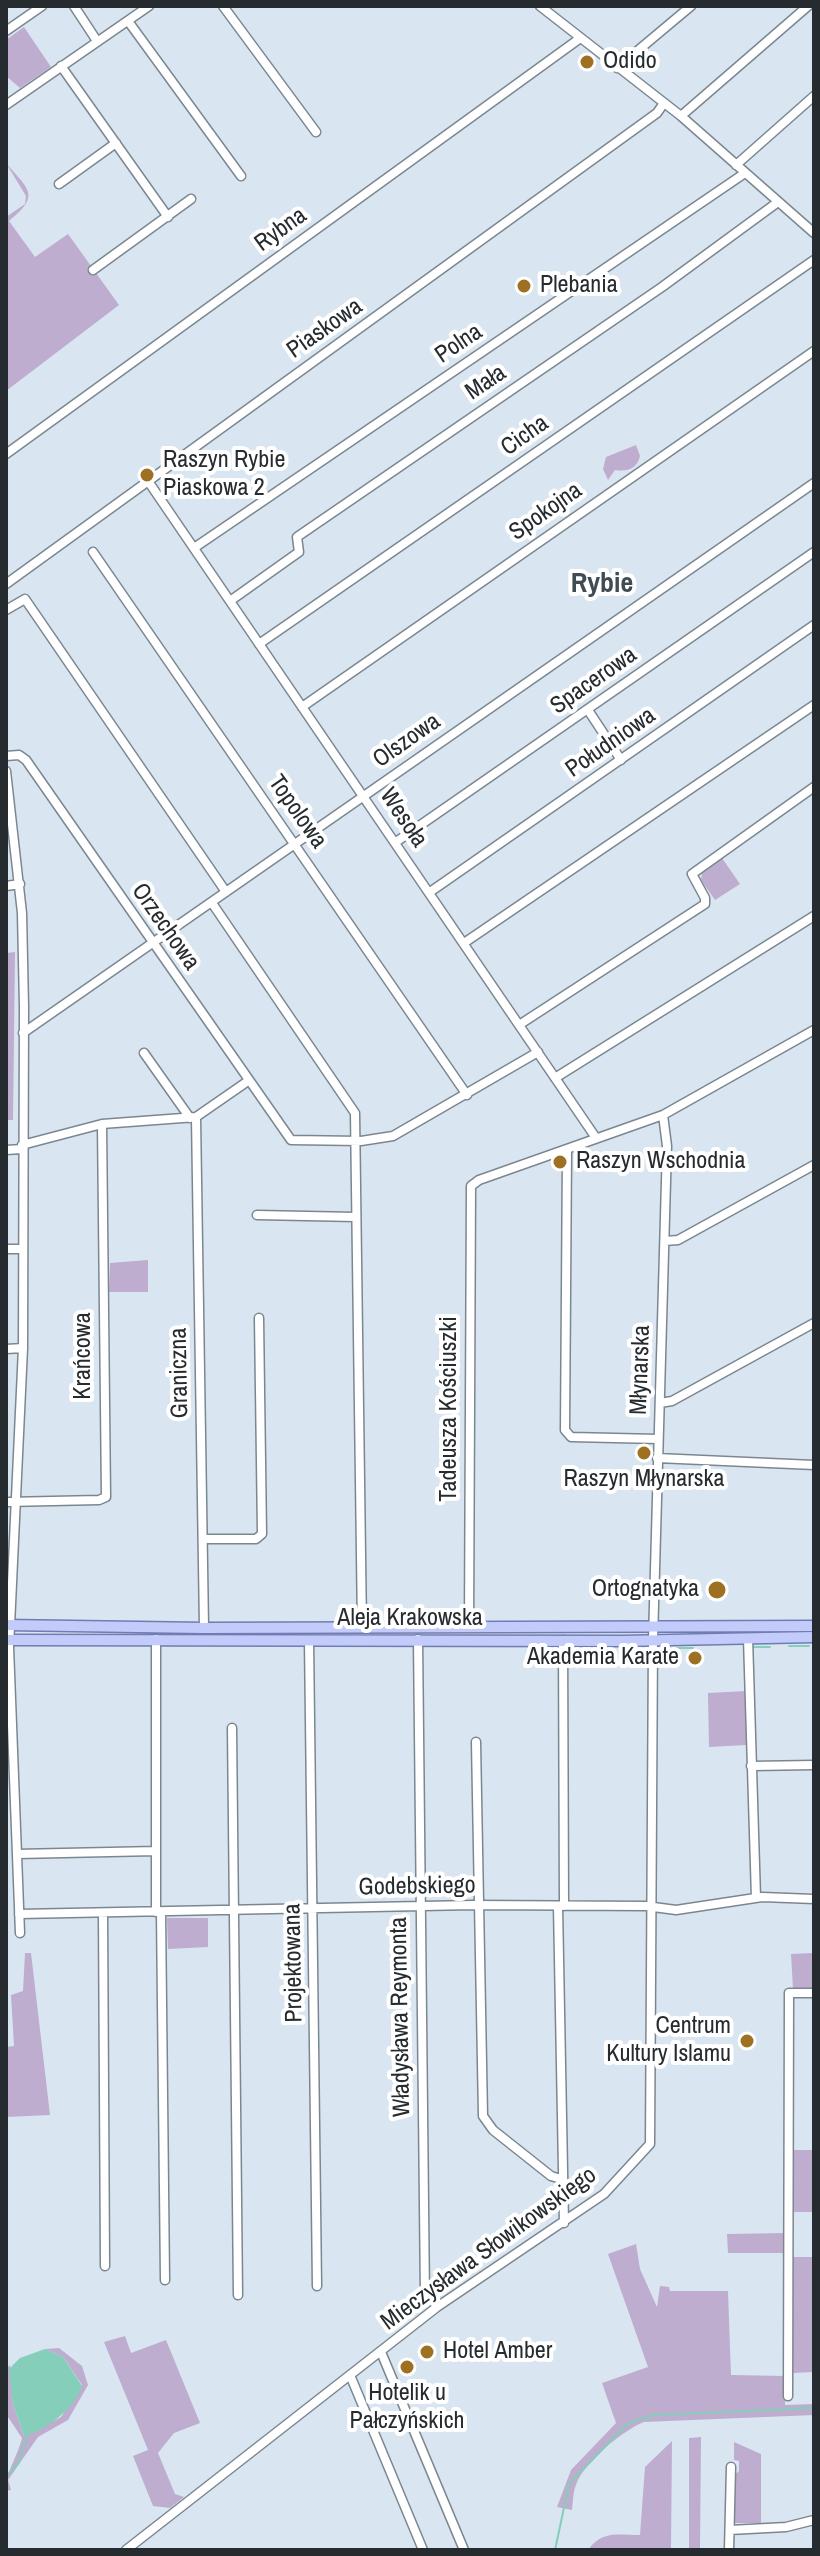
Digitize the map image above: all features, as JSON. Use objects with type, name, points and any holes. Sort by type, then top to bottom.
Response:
[{"type":"main road","name":"Aleja Krakowska","points":[[8,1625],[204,1628],[814,1626]]},
{"type":"main road","name":"Aleja Krakowska","points":[[8,1640],[653,1640],[814,1637]]},
{"type":"street","points":[[6,31],[42,6]]},
{"type":"street","points":[[74,6],[97,41]]},
{"type":"street","points":[[6,105],[149,6]]},
{"type":"street","points":[[223,6],[316,132]]},
{"type":"street","points":[[540,6],[681,116],[813,230]]},
{"type":"street","points":[[617,68],[691,6]]},
{"type":"street","points":[[681,116],[808,6]]},
{"type":"street","points":[[128,21],[241,176]]},
{"type":"street","name":"Rybna","points":[[6,454],[579,39]]},
{"type":"street","points":[[61,66],[168,217]]},
{"type":"street","points":[[736,165],[814,96]]},
{"type":"street","name":"Piaskowa","points":[[6,584],[494,235],[657,113],[664,103]]},
{"type":"street","points":[[59,184],[116,143]]},
{"type":"street","name":"Polna","points":[[194,548],[745,173]]},
{"type":"street","points":[[93,270],[191,199]]},
{"type":"street","name":"Mała","points":[[230,601],[299,552],[297,537],[662,287],[778,202]]},
{"type":"street","name":"Cicha","points":[[259,644],[814,260]]},
{"type":"street","name":"Spokojna","points":[[302,707],[814,351]]},
{"type":"street","name":"Wesoła","points":[[148,481],[596,1138]]},
{"type":"street","name":"Olszowa","points":[[23,1033],[814,483]]},
{"type":"street","name":"Topolowa","points":[[93,552],[467,1095]]},
{"type":"street","name":"Spacerowa","points":[[396,842],[814,552]]},
{"type":"street","points":[[6,610],[25,599],[226,892]]},
{"type":"street","name":"Południowa","points":[[430,892],[814,625]]},
{"type":"street","points":[[464,943],[814,705]]},
{"type":"street","points":[[588,710],[621,760]]},
{"type":"street","name":"Orzechowa","points":[[6,756],[19,755],[26,760],[284,1134],[298,1142],[356,1140]]},
{"type":"street","points":[[6,771],[20,884],[23,1033],[23,1348],[11,1502],[8,1625],[20,1933]]},
{"type":"street","points":[[519,1025],[705,904],[692,874],[814,787]]},
{"type":"street","points":[[6,886],[20,884]]},
{"type":"street","points":[[212,903],[355,1113],[362,1628]]},
{"type":"street","points":[[555,1078],[814,916]]},
{"type":"street","points":[[658,1439],[571,1437],[565,1430],[567,1151],[663,1115],[814,1030]]},
{"type":"street","points":[[356,1140],[393,1136],[538,1052]]},
{"type":"street","points":[[144,1053],[193,1117]]},
{"type":"street","points":[[6,1150],[102,1124],[193,1117],[248,1081]]},
{"type":"street","name":"Młynarska","points":[[653,1626],[667,1146],[663,1115]]},
{"type":"street","name":"Graniczna","points":[[193,1117],[204,1628]]},
{"type":"street","name":"Krańcowa","points":[[11,1502],[99,1500],[106,1497],[102,1124]]},
{"type":"street","name":"Tadeusza Kościuszki","points":[[469,1627],[469,1190],[479,1180],[567,1151]]},
{"type":"street","points":[[665,1241],[678,1240],[814,1165]]},
{"type":"street","points":[[257,1215],[356,1217]]},
{"type":"street","points":[[6,1249],[23,1249]]},
{"type":"street","points":[[203,1539],[256,1539],[262,1534],[259,1318]]},
{"type":"street","points":[[660,1403],[672,1401],[814,1323]]},
{"type":"street","points":[[6,1349],[23,1348]]},
{"type":"street","points":[[657,1458],[814,1465]]},
{"type":"street","name":"Mieczysława Słowikowskiego","points":[[126,2550],[447,2300],[611,2188],[651,2142],[653,1626]]},
{"type":"street","points":[[748,1638],[756,1898]]},
{"type":"street","points":[[156,1639],[156,1851],[165,2280]]},
{"type":"street","name":"Władysława Reymonta","points":[[418,1639],[425,2299]]},
{"type":"street","name":"Projektowana","points":[[309,1640],[317,2286]]},
{"type":"street","points":[[563,1640],[561,2179],[564,2223]]},
{"type":"street","points":[[232,1728],[238,2295]]},
{"type":"street","points":[[476,1742],[483,2116],[493,2130],[551,2176],[561,2179]]},
{"type":"street","points":[[751,1766],[814,1765]]},
{"type":"street","points":[[17,1854],[156,1851]]},
{"type":"street","name":"Godebskiego","points":[[19,1914],[481,1905],[676,1910],[756,1898],[814,1899]]},
{"type":"street","points":[[103,1913],[105,2266]]},
{"type":"street","points":[[788,2396],[789,1993],[814,1993]]},
{"type":"street","points":[[381,2352],[464,2550]]},
{"type":"street","points":[[350,2375],[423,2550]]},
{"type":"street","points":[[729,2550],[731,2467]]},
{"type":"street","points":[[730,2530],[786,2527],[814,2520]]},
{"type":"shaded area","points":[[24,27],[51,67],[20,88],[6,76],[6,40]]},
{"type":"shaded area","points":[[6,163],[28,192],[25,205],[9,221],[35,257],[68,234],[119,305],[6,391],[6,217],[25,204],[26,196]]},
{"type":"shaded area","points":[[636,445],[640,456],[637,464],[627,470],[615,470],[608,480],[603,469],[606,457]]},
{"type":"shaded area","points":[[722,858],[740,884],[715,900],[701,880],[702,873]]},
{"type":"shaded area","points":[[15,952],[13,1120],[6,1120],[6,953]]},
{"type":"shaded area","points":[[148,1260],[148,1292],[109,1292],[110,1263]]},
{"type":"shaded area","points":[[746,1691],[746,1745],[709,1747],[708,1693]]},
{"type":"shaded area","points":[[167,1918],[208,1918],[208,1947],[168,1949]]},
{"type":"shaded area","points":[[25,1953],[31,1953],[50,2115],[6,2117],[6,2047],[14,2046],[11,1995],[23,1991]]},
{"type":"shaded area","points":[[814,1953],[814,1989],[793,1989],[791,1954]]},
{"type":"shaded area","points":[[793,2150],[814,2150],[814,2212],[793,2212]]},
{"type":"shaded area","points":[[785,2233],[785,2253],[728,2253],[727,2234]]},
{"type":"shaded area","points":[[636,2244],[640,2269],[657,2307],[660,2286],[669,2287],[670,2291],[728,2291],[731,2375],[785,2376],[785,2405],[814,2404],[814,2415],[644,2422],[615,2440],[587,2467],[575,2488],[572,2510],[557,2507],[571,2470],[616,2423],[602,2383],[648,2367],[608,2254]]},
{"type":"shaded area","points":[[793,2257],[814,2257],[814,2372],[793,2373]]},
{"type":"shaded area","points":[[125,2336],[131,2353],[166,2340],[200,2423],[174,2433],[158,2453],[175,2494],[184,2497],[170,2508],[153,2506],[133,2456],[148,2450],[104,2342]]},
{"type":"shaded area","points":[[59,2348],[82,2366],[88,2385],[68,2420],[38,2437],[8,2480],[11,2490],[6,2491],[8,2477],[22,2438],[6,2414],[6,2369],[10,2365],[13,2404],[24,2436],[61,2417],[82,2385],[63,2357],[45,2349]]},
{"type":"shaded area","points":[[45,2349],[63,2357],[82,2386],[74,2402],[58,2417],[24,2436],[13,2404],[9,2369],[20,2358]]},
{"type":"shaded area","points":[[701,2437],[700,2550],[689,2550],[689,2438]]},
{"type":"shaded area","points":[[672,2441],[671,2550],[588,2550],[605,2536],[640,2535],[645,2467]]},
{"type":"shaded area","points":[[734,2442],[761,2454],[761,2523],[735,2523],[733,2476],[739,2471],[739,2461],[734,2460]]},
{"type":"waterway","points":[[789,1646],[809,1646]]},
{"type":"waterway","points":[[754,1647],[770,1647]]},
{"type":"waterway","points":[[668,1648],[693,1648]]},
{"type":"waterway","points":[[555,2550],[569,2484],[628,2423],[654,2415],[814,2408]]},
{"type":"waterway","points":[[6,2476],[18,2464],[27,2435]]},
{"type":"place","name":"Odido","points":[[587,62]]},
{"type":"place","name":"Plebania","points":[[524,286]]},
{"type":"place","name":"Raszyn Rybie Piaskowa 2","points":[[147,475]]},
{"type":"place","name":"Raszyn Wschodnia","points":[[560,1162]]},
{"type":"place","name":"Raszyn Młynarska","points":[[644,1453]]},
{"type":"place","name":"Ortognatyka","points":[[717,1590]]},
{"type":"place","name":"Akademia Karate","points":[[695,1658]]},
{"type":"place","name":"Centrum Kultury Islamu","points":[[747,2041]]},
{"type":"place","name":"Hotel Amber","points":[[427,2352]]},
{"type":"place","name":"Hotelik u Pałczyńskich","points":[[407,2367]]},
{"type":"district","name":"Rybie","points":[[602,584]]}]
